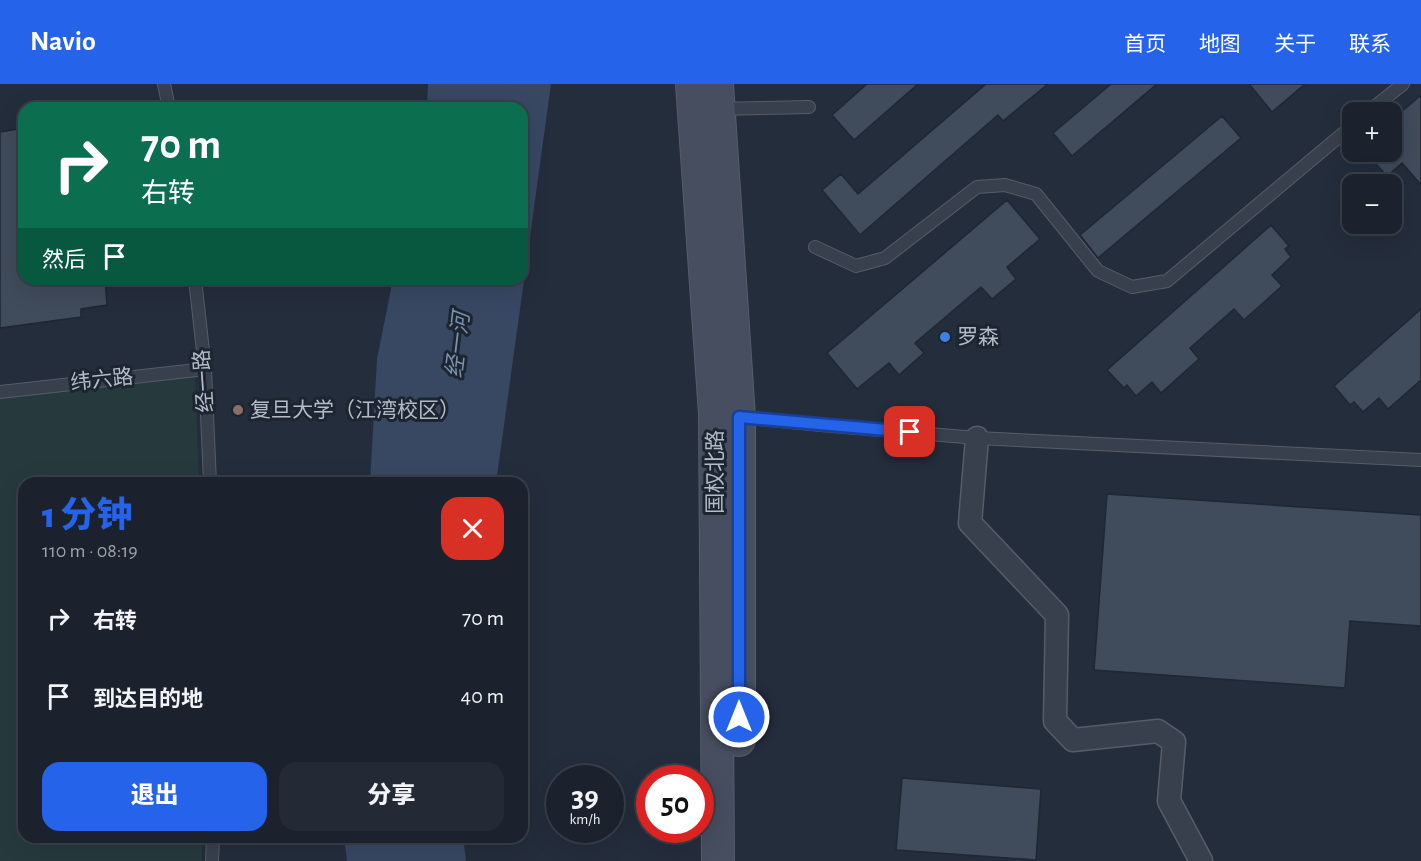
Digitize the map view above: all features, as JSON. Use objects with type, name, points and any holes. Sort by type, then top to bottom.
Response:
[{"type":"main road","name":"国权北路","points":[[692,84],[727,416],[718,861]]},
{"type":"main road","name":"国权北路","points":[[718,97],[739,861]]},
{"type":"street","points":[[977,438],[970,523],[1057,615],[1055,721],[1073,740],[1158,731],[1174,741],[1169,801],[1201,861]]},
{"type":"lane","points":[[164,84],[168,102]]},
{"type":"lane","points":[[1380,102],[1403,84]]},
{"type":"lane","points":[[718,97],[808,107]]},
{"type":"lane","points":[[815,247],[856,266],[885,258],[977,187],[1005,185],[1036,194],[1098,271],[1132,287],[1167,281],[1342,134]]},
{"type":"lane","name":"经一路","points":[[196,285],[205,369],[210,477]]},
{"type":"lane","name":"纬六路","points":[[0,392],[205,369]]},
{"type":"lane","points":[[727,416],[977,438],[1421,460]]},
{"type":"lane","points":[[212,861],[213,843]]},
{"type":"green space","points":[[195,376],[199,477],[18,477],[18,843],[202,843],[202,861],[0,861],[0,399]]},
{"type":"water","points":[[428,84],[551,84],[528,251],[528,102],[427,102]]},
{"type":"water","name":"经一河","points":[[392,285],[523,285],[497,477],[370,477],[377,359]]},
{"type":"water","points":[[345,843],[464,843],[466,861],[347,861]]},
{"type":"building","points":[[867,84],[918,84],[854,140],[832,115]]},
{"type":"building","points":[[986,84],[1048,84],[1003,121],[998,115],[860,235],[822,190],[841,174],[858,194]]},
{"type":"building","points":[[1111,84],[1157,84],[1072,156],[1053,133]]},
{"type":"building","points":[[1249,84],[1305,84],[1272,112]]},
{"type":"building","points":[[1421,95],[1421,185],[1402,163],[1389,174],[1385,174],[1374,162],[1402,162],[1402,111]]},
{"type":"building","points":[[1222,116],[1241,138],[1098,258],[1080,235]]},
{"type":"building","points":[[18,129],[18,285],[105,285],[107,305],[81,309],[81,317],[0,328],[0,132]]},
{"type":"building","points":[[1007,200],[1040,239],[1007,267],[1016,279],[992,299],[981,287],[915,343],[924,353],[899,375],[889,363],[857,389],[827,353]]},
{"type":"building","points":[[1271,225],[1289,246],[1285,249],[1291,257],[1272,275],[1282,286],[1244,320],[1234,309],[1190,348],[1199,359],[1161,393],[1152,382],[1136,396],[1127,385],[1124,388],[1107,370]]},
{"type":"building","points":[[1421,309],[1421,380],[1388,409],[1379,398],[1363,412],[1354,402],[1350,405],[1334,386]]},
{"type":"building","points":[[1107,494],[1421,515],[1421,626],[1350,621],[1345,688],[1094,670]]},
{"type":"building","points":[[902,778],[1041,789],[1036,860],[896,850]]},
{"type":"place","name":"罗森","points":[[945,337]]},
{"type":"place","name":"复旦大学（江湾校区）","points":[[238,410]]},
{"type":"route","points":[[739,717],[739,417],[910,432]]}]
